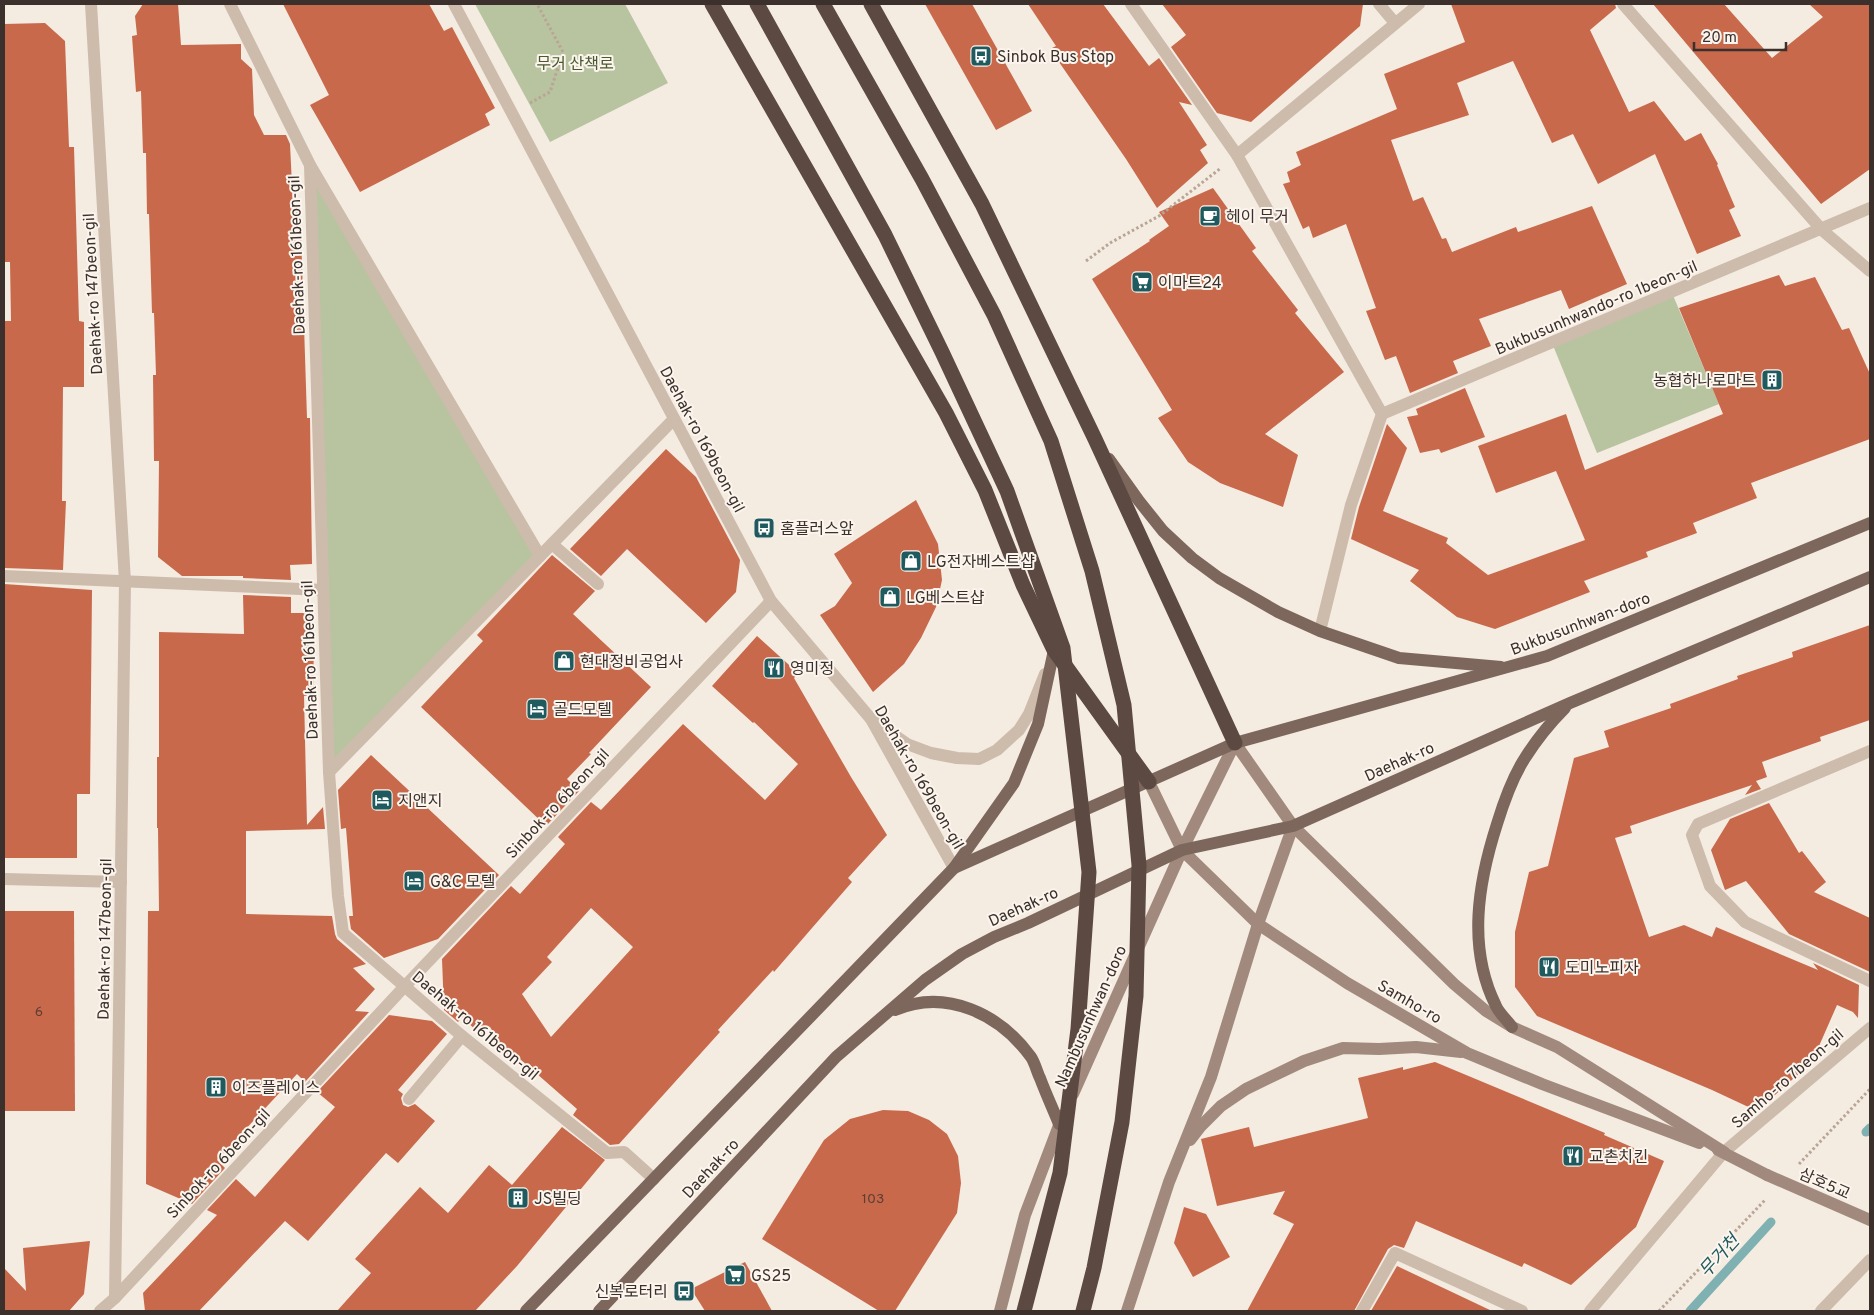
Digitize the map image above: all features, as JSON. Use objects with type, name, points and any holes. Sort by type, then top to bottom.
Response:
[{"type":"highway","points":[[712,4],[946,413],[985,490],[1023,585],[1054,650],[1149,782]]},
{"type":"highway","points":[[757,4],[885,235],[942,352],[1007,491],[1063,648],[1089,872],[1078,1029],[1060,1173],[1024,1311]]},
{"type":"highway","points":[[823,4],[922,179],[994,315],[1051,441],[1092,571],[1124,705],[1139,865],[1136,996],[1122,1122],[1094,1268],[1083,1311]]},
{"type":"highway","points":[[872,4],[982,204],[1095,439],[1235,743]]},
{"type":"main road","points":[[1095,439],[1163,531],[1192,558],[1240,591],[1278,612],[1320,630],[1399,658],[1508,668]]},
{"type":"main road","name":"Bukbusunhwan-doro","points":[[1235,743],[1547,656],[1870,522]]},
{"type":"main road","points":[[1512,1027],[1496,1007],[1486,981],[1479,952],[1478,922],[1481,883],[1492,840],[1511,786],[1524,759],[1546,728],[1570,703],[1870,577]]},
{"type":"main road","points":[[954,868],[1014,783],[1038,724],[1054,650]]},
{"type":"main road","name":"Daehak-ro","points":[[599,1311],[836,1057],[883,1014],[925,980],[962,954],[994,937],[1182,850],[1293,826],[1570,703]]},
{"type":"main road","name":"Daehak-ro","points":[[526,1311],[954,868],[1235,743]]},
{"type":"main road","name":"Samho-ro","points":[[1235,743],[1293,826],[1454,984],[1486,1011],[1512,1027],[1557,1047],[1724,1152],[1767,1175]]},
{"type":"main road","name":"Nambusunhwan-doro","points":[[1000,1311],[1025,1215],[1059,1124],[1182,850],[1235,743]]},
{"type":"main road","name":"Samho-ro","points":[[1149,782],[1182,850],[1258,924],[1347,983],[1467,1053],[1542,1084],[1724,1152]]},
{"type":"main road","points":[[1127,1311],[1178,1156],[1211,1077],[1258,924],[1293,826]]},
{"type":"main road","points":[[883,1014],[906,1005],[930,1001],[950,1002],[972,1009],[995,1021],[1015,1039],[1032,1059],[1059,1124]]},
{"type":"main road","points":[[1178,1156],[1200,1127],[1221,1106],[1246,1089],[1304,1061],[1343,1048],[1416,1047],[1467,1053]]},
{"type":"main road","name":"삼호5교","points":[[1767,1175],[1870,1220]]},
{"type":"street","name":"Daehak-ro 147beon-gil","points":[[91,4],[125,582],[115,1298]]},
{"type":"street","name":"Daehak-ro 161beon-gil","points":[[230,4],[310,165],[329,772],[338,896],[343,933],[462,1036],[607,1153],[624,1152],[654,1179]]},
{"type":"street","name":"Daehak-ro 169beon-gil","points":[[454,4],[771,600],[871,719],[954,868]]},
{"type":"street","points":[[1131,4],[1237,155],[1382,414],[1351,505],[1320,630]]},
{"type":"street","points":[[1379,4],[1395,24]]},
{"type":"street","points":[[1237,155],[1419,4]]},
{"type":"street","points":[[1623,4],[1822,230],[1870,271]]},
{"type":"street","points":[[310,165],[540,556]]},
{"type":"street","name":"Bukbusunhwando-ro 1beon-gil","points":[[1382,414],[1822,230],[1870,208]]},
{"type":"street","points":[[329,772],[674,419]]},
{"type":"street","points":[[552,544],[598,584]]},
{"type":"street","points":[[4,576],[324,590]]},
{"type":"street","name":"Sinbok-ro 6beon-gil","points":[[100,1311],[115,1298],[405,986],[771,600]]},
{"type":"street","points":[[871,719],[907,744],[931,753],[957,758],[978,759],[996,750],[1019,730],[1029,714],[1054,650]]},
{"type":"street","points":[[1870,751],[1698,824],[1692,835],[1710,886],[1745,922],[1870,981]]},
{"type":"street","points":[[4,879],[121,882]]},
{"type":"street","name":"Samho-ro 7beon-gil","points":[[1590,1311],[1724,1152],[1870,1028]]},
{"type":"street","points":[[409,1099],[462,1036]]},
{"type":"street","points":[[1362,1311],[1395,1253],[1522,1311]]},
{"type":"street","points":[[1821,1311],[1870,1260]]},
{"type":"path","points":[[512,113],[550,92],[563,52],[537,4]]},
{"type":"path","points":[[1086,261],[1110,243],[1159,216],[1237,155]]},
{"type":"green space","name":"무거 산책로","points":[[475,4],[625,4],[668,83],[550,142]]},
{"type":"green space","points":[[310,165],[540,556],[329,772]]},
{"type":"green space","points":[[1672,293],[1719,404],[1597,453],[1552,343]]},
{"type":"building","points":[[143,4],[178,4],[181,45],[241,44],[241,59],[252,69],[254,115],[264,135],[286,135],[290,144],[293,206],[300,202],[307,418],[310,418],[312,564],[290,565],[291,580],[243,578],[243,576],[182,576],[158,557],[159,461],[154,461],[153,375],[156,375],[154,313],[152,313],[149,214],[147,214],[146,153],[143,153],[141,91],[136,92],[132,36],[137,35],[135,16]]},
{"type":"building","points":[[283,4],[429,4],[444,31],[452,27],[495,108],[485,114],[490,125],[360,192],[310,105],[329,95]]},
{"type":"building","points":[[925,4],[972,4],[1032,111],[996,130]]},
{"type":"building","points":[[1028,4],[1103,4],[1149,66],[1159,58],[1192,105],[1179,102],[1207,145],[1200,150],[1208,163],[1157,208],[1126,159],[1050,49],[1056,46]]},
{"type":"building","points":[[1162,4],[1363,4],[1360,26],[1251,122],[1217,113],[1171,47],[1186,35]]},
{"type":"building","points":[[1451,4],[1615,4],[1616,8],[1590,30],[1629,112],[1654,101],[1685,141],[1701,133],[1718,164],[1735,207],[1729,210],[1741,236],[1697,254],[1655,154],[1598,184],[1573,134],[1552,143],[1513,61],[1457,83],[1469,115],[1391,140],[1413,201],[1423,197],[1442,239],[1446,238],[1452,252],[1516,227],[1518,232],[1592,206],[1627,284],[1569,309],[1561,290],[1479,319],[1491,346],[1453,361],[1458,373],[1410,393],[1396,356],[1385,360],[1366,311],[1376,308],[1346,224],[1313,238],[1309,226],[1303,229],[1283,184],[1290,182],[1287,172],[1301,165],[1296,152],[1397,109],[1384,74],[1465,42]]},
{"type":"building","points":[[1653,4],[1724,4],[1772,58],[1823,17],[1809,4],[1870,4],[1870,169],[1821,204]]},
{"type":"building","points":[[45,23],[65,41],[69,147],[74,147],[79,321],[84,322],[84,387],[63,387],[62,501],[66,501],[63,570],[4,568],[4,321],[11,321],[10,262],[4,262],[4,24]]},
{"type":"building","points":[[1213,188],[1256,248],[1252,251],[1298,310],[1295,313],[1344,372],[1265,434],[1298,455],[1283,507],[1220,483],[1188,462],[1158,418],[1172,410],[1092,279],[1150,241],[1169,226],[1159,212]]},
{"type":"building","points":[[1779,275],[1785,286],[1815,277],[1842,330],[1849,328],[1870,374],[1870,439],[1751,483],[1757,498],[1693,523],[1697,533],[1646,552],[1648,557],[1584,581],[1590,592],[1495,629],[1457,617],[1410,581],[1419,570],[1351,539],[1359,507],[1387,424],[1407,448],[1383,511],[1448,538],[1446,543],[1488,575],[1585,540],[1556,471],[1496,493],[1478,446],[1566,414],[1585,470],[1723,414],[1679,308]]},
{"type":"building","points":[[1465,388],[1485,437],[1441,453],[1439,449],[1420,453],[1407,417],[1418,415],[1416,409]]},
{"type":"building","points":[[666,449],[696,477],[740,560],[736,592],[706,623],[627,549],[601,576],[570,549]]},
{"type":"building","name":"LG베스트샵","points":[[916,500],[938,544],[942,580],[936,607],[921,638],[904,664],[873,692],[820,615],[835,606],[852,583],[834,554]]},
{"type":"building","points":[[552,555],[595,591],[573,614],[651,687],[567,779],[579,791],[546,826],[421,707],[483,641],[477,635]]},
{"type":"building","points":[[4,584],[92,590],[90,794],[77,794],[77,858],[4,858]]},
{"type":"building","points":[[243,595],[291,597],[291,613],[313,613],[314,696],[304,696],[307,825],[323,807],[325,829],[246,831],[246,914],[332,916],[337,939],[366,964],[353,968],[375,989],[355,1011],[369,1012],[305,1082],[297,1074],[217,1160],[225,1168],[192,1204],[146,1184],[148,911],[159,911],[157,757],[159,757],[159,632],[244,634]]},
{"type":"building","points":[[1870,625],[1870,720],[1820,737],[1821,741],[1762,762],[1767,777],[1756,781],[1761,789],[1745,795],[1752,785],[1630,826],[1632,833],[1615,838],[1649,937],[1684,925],[1712,937],[1716,927],[1818,970],[1813,963],[1859,985],[1858,1018],[1853,1012],[1837,1005],[1812,1062],[1757,1111],[1537,1016],[1515,987],[1515,932],[1529,872],[1548,866],[1574,758],[1609,747],[1604,731],[1671,708],[1670,704],[1738,679],[1737,676],[1793,657],[1792,652]]},
{"type":"building","points":[[757,636],[798,673],[794,678],[887,835],[848,878],[852,882],[774,972],[773,970],[718,1030],[720,1032],[619,1144],[610,1145],[573,1115],[577,1109],[512,1052],[508,1055],[490,1027],[482,1036],[462,1017],[458,1022],[444,1010],[442,959],[511,886],[520,894],[565,844],[558,837],[591,802],[601,810],[683,724],[765,800],[798,764],[754,722],[712,686]],"holes":[[[591,908],[633,947],[551,1037],[522,994],[552,962],[547,957]]]},
{"type":"building","points":[[371,755],[499,875],[438,939],[384,958],[351,929],[349,916],[353,916],[346,828],[341,829],[338,790]]},
{"type":"building","points":[[1769,803],[1799,853],[1802,851],[1826,882],[1814,892],[1870,918],[1870,972],[1789,934],[1746,881],[1725,890],[1711,850],[1730,819]]},
{"type":"building","points":[[4,911],[74,911],[75,1111],[4,1111]]},
{"type":"building","points":[[389,1015],[432,1021],[447,1034],[398,1090],[403,1094],[401,1098],[403,1105],[408,1107],[415,1104],[435,1121],[398,1163],[386,1153],[308,1241],[285,1221],[199,1311],[145,1311],[143,1293],[217,1215],[207,1210],[236,1179],[255,1197],[335,1107],[317,1092]]},
{"type":"building","points":[[1435,1062],[1605,1133],[1604,1135],[1664,1161],[1636,1227],[1571,1285],[1524,1263],[1522,1267],[1416,1221],[1404,1248],[1394,1245],[1388,1249],[1354,1311],[1247,1311],[1294,1224],[1273,1214],[1285,1191],[1217,1206],[1201,1139],[1249,1127],[1254,1147],[1368,1118],[1358,1078],[1403,1067],[1403,1070]]},
{"type":"building","points":[[883,1110],[908,1111],[929,1120],[947,1134],[958,1156],[961,1183],[957,1213],[895,1311],[879,1311],[762,1239],[824,1140],[850,1119]]},
{"type":"building","points":[[562,1127],[605,1160],[517,1266],[475,1311],[337,1311],[371,1273],[355,1259],[420,1187],[448,1213],[489,1165],[512,1185]]},
{"type":"building","points":[[1184,1207],[1206,1214],[1230,1257],[1193,1277],[1174,1243]]},
{"type":"building","points":[[90,1241],[84,1294],[69,1311],[4,1311],[4,1268],[26,1291],[23,1248]]},
{"type":"building","points":[[745,1262],[772,1311],[705,1311],[691,1289]]},
{"type":"building","points":[[1397,1266],[1492,1311],[1371,1311]]},
{"type":"waterway","name":"무거천","points":[[1866,1132],[1870,1128]]},
{"type":"waterway","name":"무거천","points":[[1690,1311],[1771,1222]]},
{"type":"place","name":"Sinbok Bus Stop","points":[[981,56]]},
{"type":"place","name":"헤이 무거","points":[[1210,216]]},
{"type":"place","name":"이마트24","points":[[1142,282]]},
{"type":"place","name":"농협하나로마트","points":[[1772,380]]},
{"type":"place","name":"홈플러스앞","points":[[764,528]]},
{"type":"place","name":"LG전자베스트샵","points":[[911,561]]},
{"type":"place","name":"LG베스트샵","points":[[890,597]]},
{"type":"place","name":"현대정비공업사","points":[[564,661]]},
{"type":"place","name":"영미정","points":[[774,668]]},
{"type":"place","name":"골드모텔","points":[[537,709]]},
{"type":"place","name":"지앤지","points":[[382,800]]},
{"type":"place","name":"G&C 모텔","points":[[414,881]]},
{"type":"place","name":"도미노피자","points":[[1549,967]]},
{"type":"place","name":"이즈플레이스","points":[[216,1087]]},
{"type":"place","name":"교촌치킨","points":[[1573,1156]]},
{"type":"place","name":"JS빌딩","points":[[518,1198]]},
{"type":"place","name":"GS25","points":[[735,1275]]},
{"type":"place","name":"신복로터리","points":[[684,1291]]}]
